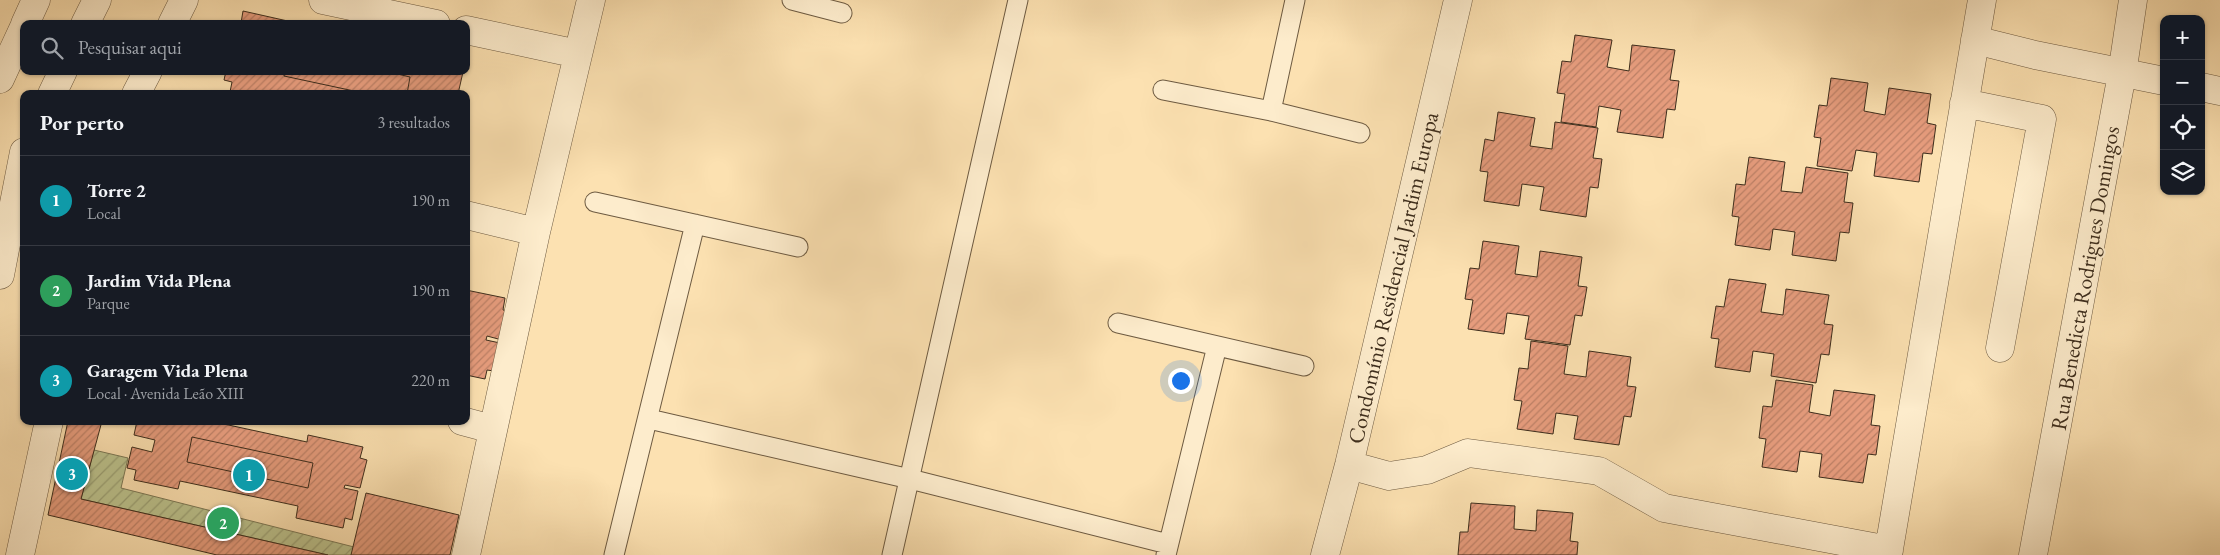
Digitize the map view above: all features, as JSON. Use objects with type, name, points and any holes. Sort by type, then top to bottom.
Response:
[{"type":"street","points":[[26,20],[36,0]]},
{"type":"street","points":[[87,20],[97,0]]},
{"type":"street","points":[[174,20],[184,0]]},
{"type":"street","points":[[323,0],[417,20]]},
{"type":"street","points":[[466,555],[536,232],[591,0]]},
{"type":"street","name":"Condomínio Residencial Jardim Europa","points":[[1325,555],[1349,465],[1458,0]]},
{"type":"street","points":[[1349,465],[1389,476],[1427,470],[1468,453],[1599,471],[1664,508],[1889,552],[1982,0]]},
{"type":"street","name":"Rua Benedicta Rodrigues Domingos","points":[[2033,555],[2122,74],[2133,0]]},
{"type":"street","points":[[470,31],[578,54]]},
{"type":"street","points":[[0,79],[20,34]]},
{"type":"street","points":[[1975,40],[2122,74],[2160,80]]},
{"type":"street","points":[[54,90],[61,75]]},
{"type":"street","points":[[138,90],[146,75]]},
{"type":"street","points":[[2205,88],[2220,90]]},
{"type":"street","points":[[1964,103],[2042,119],[2000,348]]},
{"type":"street","points":[[0,275],[20,172]]},
{"type":"street","points":[[470,216],[536,232]]},
{"type":"street","points":[[470,423],[492,428]]},
{"type":"street","points":[[20,555],[49,425]]},
{"type":"lane","points":[[792,0],[842,13]]},
{"type":"lane","points":[[892,555],[1018,0]]},
{"type":"lane","points":[[1271,111],[1295,0]]},
{"type":"lane","points":[[1163,90],[1271,111],[1360,133]]},
{"type":"lane","points":[[596,202],[798,247]]},
{"type":"lane","points":[[614,555],[695,224]]},
{"type":"lane","points":[[1118,323],[1304,366]]},
{"type":"lane","points":[[648,418],[910,479],[1167,549],[1217,346]]},
{"type":"green space","points":[[94,450],[128,458],[121,488],[354,547],[351,555],[328,555],[81,499]]},
{"type":"building","points":[[243,11],[283,20],[242,20]]},
{"type":"building","points":[[1575,35],[1612,40],[1607,67],[1629,71],[1632,45],[1675,50],[1670,80],[1679,81],[1675,110],[1667,109],[1663,138],[1617,132],[1621,110],[1599,106],[1596,127],[1561,122],[1565,94],[1557,93],[1562,61],[1571,62]]},
{"type":"building","points":[[225,75],[462,75],[459,90],[230,90],[232,82],[224,80]]},
{"type":"building","points":[[402,75],[410,77],[408,90],[349,90],[284,76]]},
{"type":"building","points":[[1831,78],[1868,83],[1864,111],[1885,115],[1889,88],[1931,94],[1927,123],[1936,125],[1932,154],[1923,153],[1919,182],[1874,176],[1877,153],[1856,150],[1852,171],[1817,166],[1821,138],[1814,137],[1819,105],[1827,106]]},
{"type":"building","points":[[1498,112],[1535,118],[1530,146],[1552,149],[1555,122],[1598,128],[1593,158],[1602,159],[1598,188],[1590,187],[1586,217],[1540,210],[1544,187],[1522,184],[1519,206],[1484,201],[1488,172],[1480,171],[1485,139],[1494,141]]},
{"type":"building","points":[[1749,157],[1785,162],[1781,191],[1802,193],[1806,167],[1848,173],[1844,202],[1853,203],[1849,233],[1840,232],[1836,261],[1792,255],[1795,232],[1773,229],[1770,250],[1735,245],[1739,217],[1732,216],[1736,184],[1745,185]]},
{"type":"building","points":[[1483,241],[1519,246],[1515,274],[1537,277],[1540,251],[1582,257],[1578,286],[1587,287],[1582,316],[1575,315],[1570,345],[1525,339],[1529,316],[1507,313],[1504,334],[1468,329],[1473,300],[1465,299],[1470,268],[1479,269]]},
{"type":"building","points":[[1729,279],[1766,284],[1761,312],[1783,315],[1786,289],[1829,295],[1824,324],[1833,325],[1829,355],[1821,354],[1816,383],[1771,376],[1774,354],[1753,351],[1750,372],[1715,367],[1719,339],[1711,338],[1716,306],[1724,307]]},
{"type":"building","points":[[470,291],[505,298],[503,310],[509,311],[502,340],[487,336],[486,340],[500,343],[494,371],[487,370],[485,379],[470,376]]},
{"type":"building","points":[[1531,341],[1568,346],[1564,374],[1586,377],[1589,351],[1631,357],[1627,386],[1636,387],[1631,417],[1624,416],[1619,445],[1574,439],[1578,416],[1556,413],[1553,434],[1517,429],[1522,401],[1514,400],[1519,368],[1528,369]]},
{"type":"building","points":[[1776,380],[1813,385],[1809,412],[1830,416],[1834,390],[1875,395],[1871,425],[1880,426],[1876,455],[1868,454],[1863,483],[1819,477],[1822,454],[1800,451],[1797,472],[1762,467],[1766,439],[1759,438],[1763,406],[1772,407]]},
{"type":"building","points":[[67,425],[101,425],[81,499],[328,555],[217,555],[48,515]]},
{"type":"building","points":[[136,425],[228,425],[307,442],[308,435],[363,447],[360,458],[367,460],[360,488],[345,485],[344,488],[358,491],[352,520],[345,518],[343,528],[296,518],[298,506],[180,481],[178,489],[134,480],[136,470],[127,468],[132,447],[152,452],[155,440],[134,435]]},
{"type":"building","points":[[192,437],[313,463],[308,488],[187,462]]},
{"type":"building","points":[[366,493],[459,515],[450,555],[351,555]]},
{"type":"building","points":[[1471,503],[1515,506],[1514,529],[1536,531],[1537,510],[1573,513],[1570,541],[1578,542],[1577,555],[1458,555],[1460,532],[1468,532]]},
{"type":"place","name":"Garagem Vida Plena","points":[[72,474]]},
{"type":"place","name":"Torre 2","points":[[249,475]]},
{"type":"place","name":"Jardim Vida Plena","points":[[223,523]]}]
